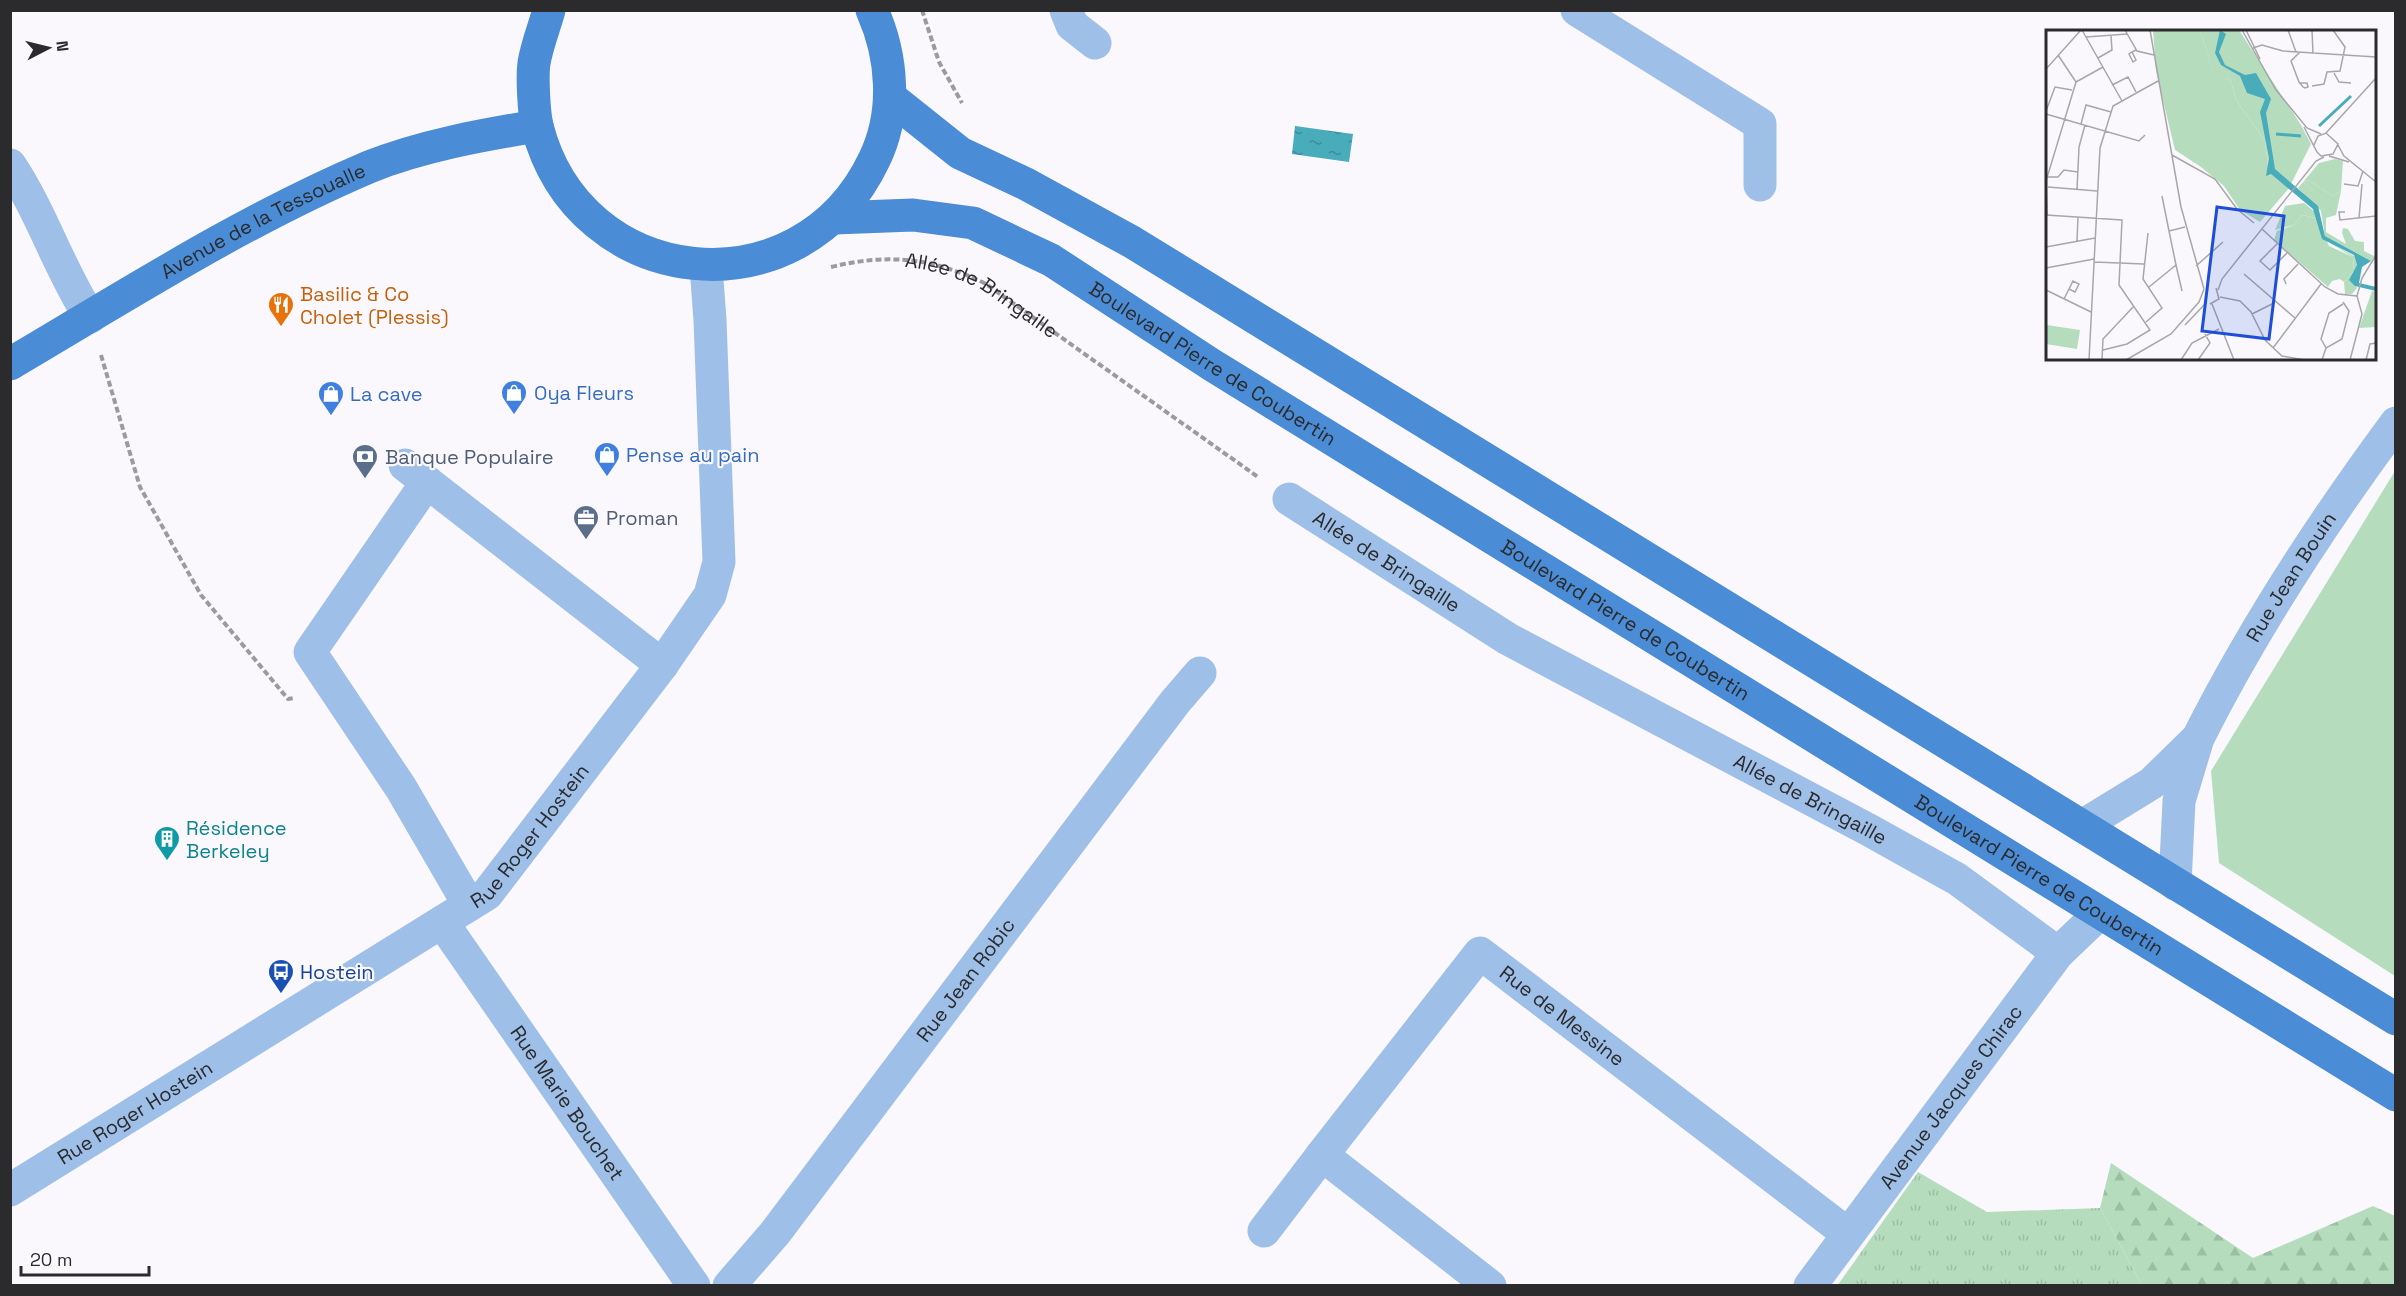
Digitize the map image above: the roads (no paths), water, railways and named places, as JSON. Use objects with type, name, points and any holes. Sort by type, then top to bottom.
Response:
[{"type":"main road","points":[[549,10],[533,64],[537,126],[559,180],[597,225],[648,254],[706,266],[741,264],[775,254],[807,239],[834,218],[863,183],[882,143],[891,98],[885,38],[872,10]]},
{"type":"main road","points":[[891,98],[960,153],[1026,184],[1132,242],[2396,1018]]},
{"type":"main road","name":"Avenue de la Tessoualle","points":[[10,364],[230,235],[371,167],[471,137],[537,126]]},
{"type":"main road","name":"Boulevard Pierre de Coubertin","points":[[834,218],[913,215],[973,223],[1051,260],[1222,371],[2098,914],[2396,1095]]},
{"type":"street","points":[[1066,10],[1072,25],[1095,43]]},
{"type":"street","points":[[1577,10],[1760,124],[1760,185]]},
{"type":"street","points":[[10,165],[24,185],[69,285],[90,317]]},
{"type":"street","name":"Rue Roger Hostein","points":[[10,1190],[487,894],[662,665],[710,595],[718,562],[710,320],[706,266]]},
{"type":"street","name":"Rue Jean Bouin","points":[[2175,884],[2180,801],[2198,738],[2254,634],[2342,496],[2396,423]]},
{"type":"street","name":"Rue Marie Bouchet","points":[[662,665],[416,473],[310,652],[401,788],[456,914],[694,1286]]},
{"type":"street","name":"Allée de Bringaille","points":[[1289,499],[1508,639],[1957,879],[2058,953]]},
{"type":"street","name":"Rue Jean Robic","points":[[729,1286],[775,1233],[1175,702],[1200,674]]},
{"type":"street","name":"Rue Jean Bouin","points":[[2082,826],[2152,783],[2198,738]]},
{"type":"street","name":"Avenue Jacques Chirac","points":[[1810,1286],[2058,953],[2098,914]]},
{"type":"street","name":"Rue de Messine","points":[[1264,1231],[1480,953],[1848,1234]]},
{"type":"street","points":[[1322,1155],[1490,1286]]},
{"type":"water","points":[[1295,126],[1353,134],[1349,162],[1292,154]]},
{"type":"place","name":"Basilic & Co Cholet (Plessis)","points":[[281,328]]},
{"type":"place","name":"Oya Fleurs","points":[[514,416]]},
{"type":"place","name":"La cave","points":[[331,417]]},
{"type":"place","name":"Pense au pain","points":[[607,478]]},
{"type":"place","name":"Banque Populaire","points":[[365,480]]},
{"type":"place","name":"Proman","points":[[586,541]]},
{"type":"place","name":"Résidence Berkeley","points":[[167,862]]},
{"type":"place","name":"Hostein","points":[[281,995]]}]
